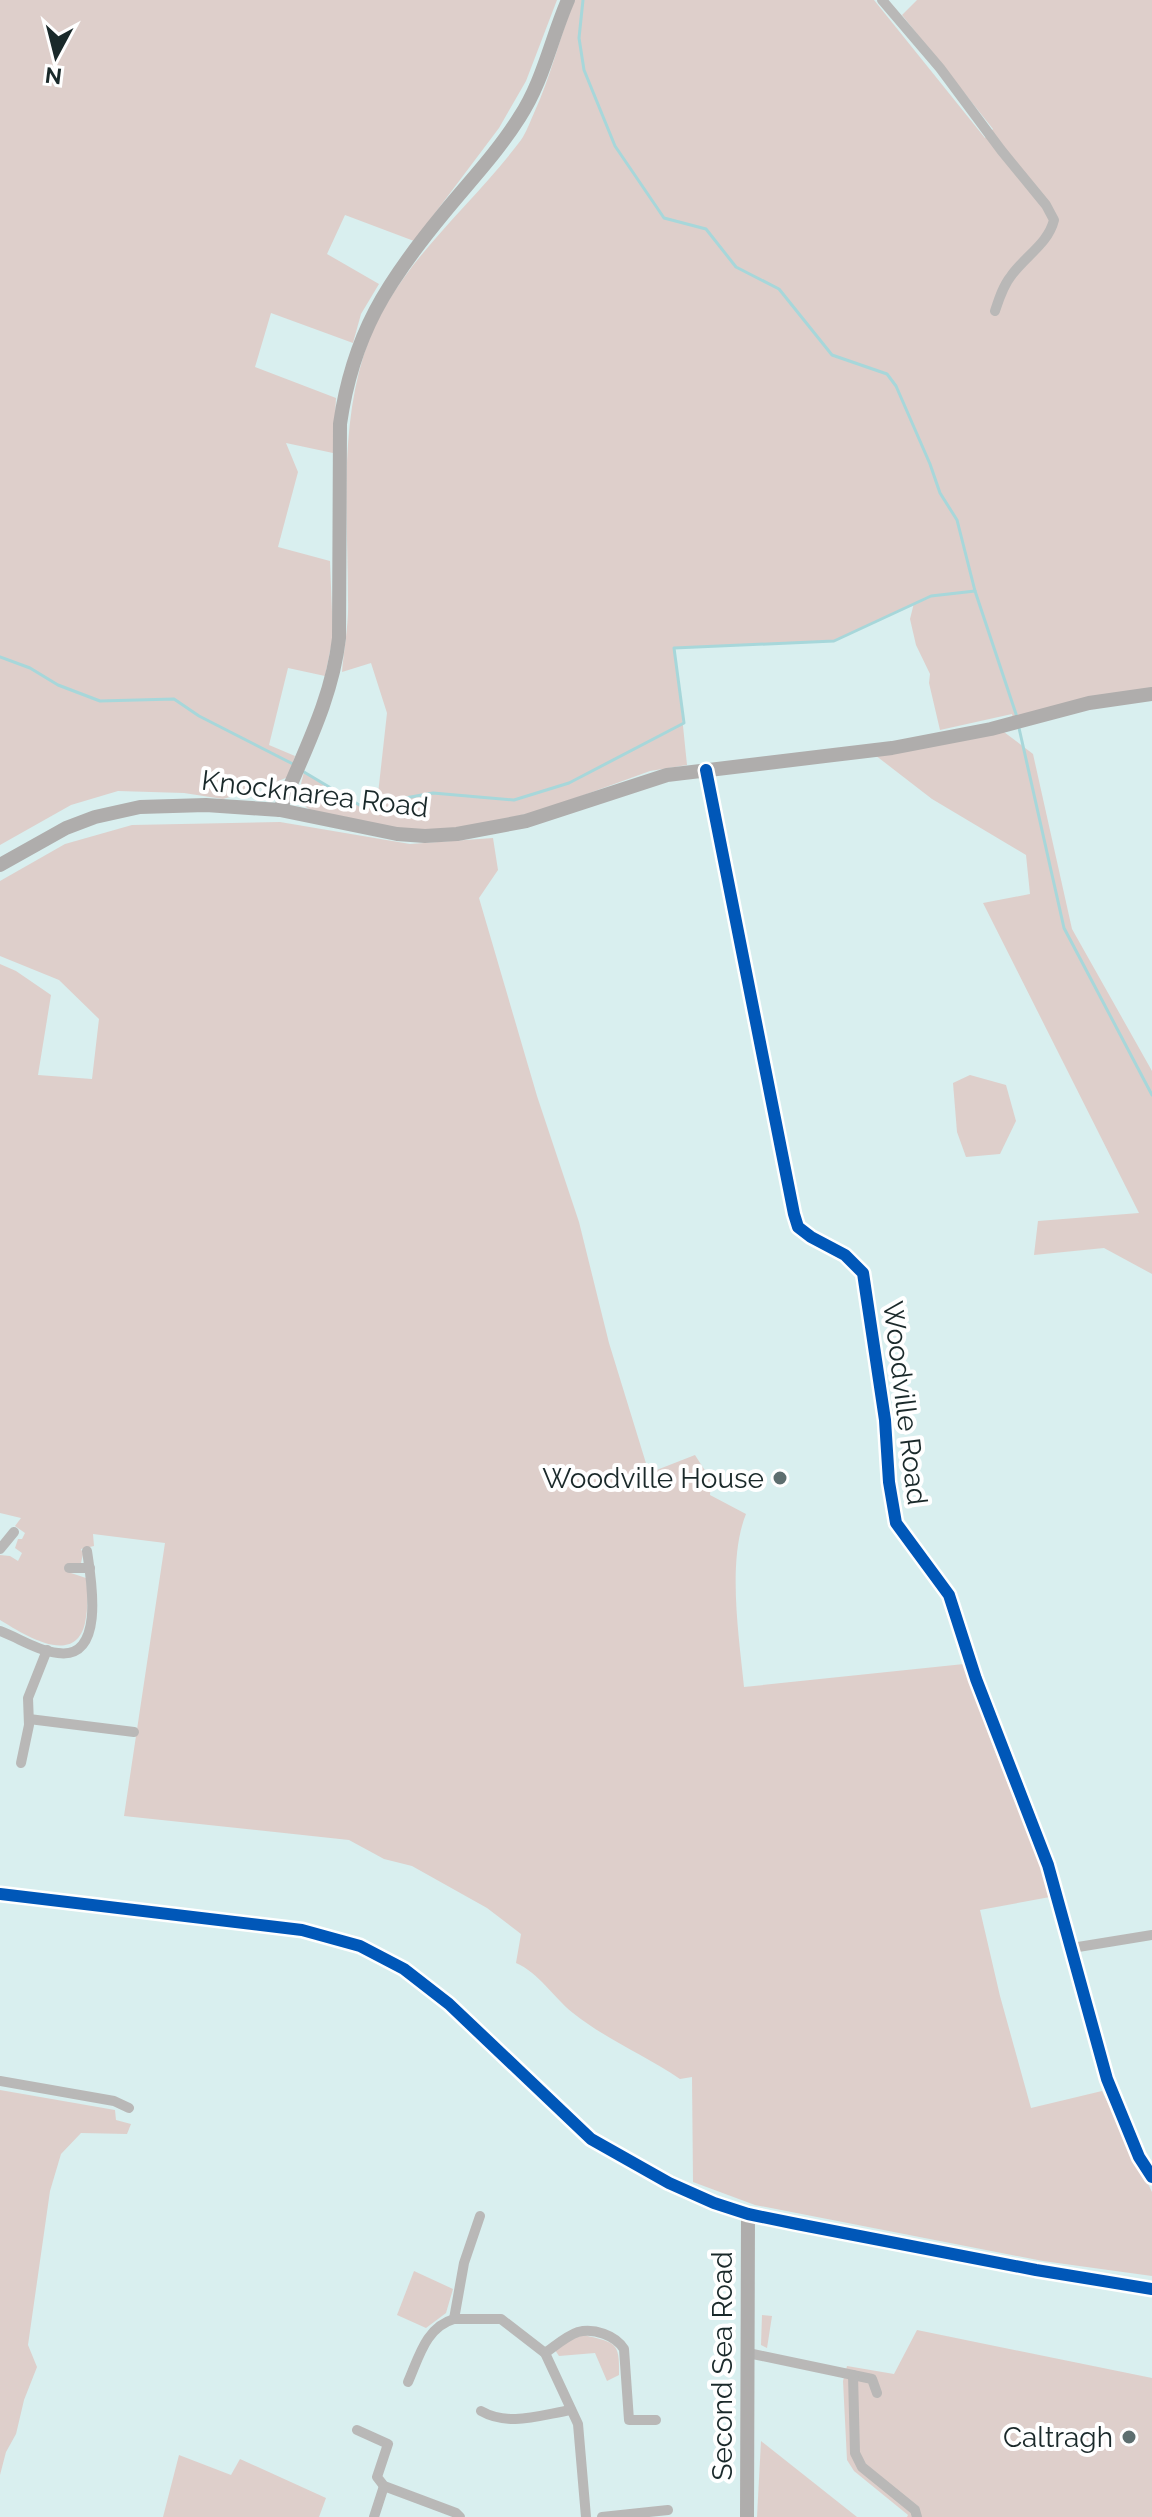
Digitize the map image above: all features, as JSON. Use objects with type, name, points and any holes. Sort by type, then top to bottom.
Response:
[{"type":"street","points":[[280,810],[325,706],[336,667],[339,638],[340,424],[357,352],[369,319],[384,293],[520,117],[543,71],[568,0]]},
{"type":"street","points":[[882,0],[940,68],[1046,205],[1054,220],[1051,233],[1011,276],[995,311]]},
{"type":"street","name":"Knocknarea Road","points":[[0,865],[66,828],[124,810],[155,806],[206,805],[280,810],[397,834],[457,834],[562,811],[646,780],[892,748],[1089,703],[1152,694]]},
{"type":"street","name":"Woodville Road","points":[[706,770],[798,1227],[845,1255],[863,1273],[885,1420],[890,1495],[896,1523],[949,1595],[976,1679],[1048,1865],[1107,2079],[1139,2157],[1152,2177]]},
{"type":"street","points":[[14,1532],[2,1546],[15,1552]]},
{"type":"street","points":[[0,1631],[59,1654],[72,1653],[82,1646],[91,1620],[93,1599],[87,1551]]},
{"type":"street","points":[[69,1568],[90,1568]]},
{"type":"street","points":[[21,1763],[29,1719],[28,1698],[47,1650]]},
{"type":"street","points":[[29,1719],[134,1732]]},
{"type":"street","points":[[114,1743],[115,1729]]},
{"type":"street","points":[[0,1894],[302,1930],[360,1946],[404,1969],[449,2004],[591,2139],[669,2183],[748,2214],[1040,2271],[1152,2289]]},
{"type":"street","points":[[1072,1948],[1152,1935]]},
{"type":"street","points":[[0,2081],[114,2101],[129,2108]]},
{"type":"street","name":"Second Sea Road","points":[[747,2517],[748,2214]]},
{"type":"street","points":[[454,2319],[464,2263],[480,2216]]},
{"type":"street","points":[[408,2382],[424,2343],[434,2330],[454,2319],[501,2319],[545,2353],[578,2424],[586,2517]]},
{"type":"street","points":[[545,2353],[582,2331],[595,2332],[618,2341],[624,2349],[629,2420],[656,2420]]},
{"type":"street","points":[[748,2353],[872,2379],[877,2393]]},
{"type":"street","points":[[853,2375],[857,2459],[862,2467],[915,2510],[917,2517]]},
{"type":"street","points":[[481,2411],[495,2419],[507,2420],[571,2410]]},
{"type":"street","points":[[357,2430],[388,2444],[377,2477],[384,2486],[460,2517]]},
{"type":"street","points":[[374,2517],[384,2486]]},
{"type":"street","points":[[602,2517],[668,2510]]},
{"type":"shaded area","points":[[0,0],[557,0],[526,81],[499,128],[414,241],[345,215],[327,254],[379,284],[361,314],[353,343],[271,313],[255,367],[336,398],[333,453],[286,443],[298,472],[278,547],[330,561],[333,637],[325,676],[288,668],[269,745],[295,756],[288,777],[223,799],[184,793],[118,791],[71,805],[0,845]]},
{"type":"shaded area","points":[[575,0],[874,0],[985,138],[993,129],[902,15],[917,0],[1152,0],[1152,690],[940,730],[929,683],[930,674],[916,645],[910,619],[914,603],[834,641],[675,648],[687,765],[650,771],[540,811],[442,830],[396,829],[312,811],[303,805],[298,796],[304,772],[361,806],[377,803],[387,713],[371,663],[342,672],[348,609],[348,445],[356,384],[364,354],[393,294],[412,267],[523,137]]},
{"type":"shaded area","points":[[1004,732],[1033,754],[1072,929],[1152,1071],[1152,1274],[1104,1248],[1034,1255],[1038,1221],[1139,1213],[983,903],[1030,894],[1026,855],[932,799],[875,755]]},
{"type":"shaded area","points":[[280,822],[410,844],[493,838],[498,870],[479,898],[537,1096],[579,1222],[609,1343],[649,1473],[695,1455],[711,1480],[710,1495],[746,1514],[740,1533],[736,1576],[744,1687],[964,1664],[1050,1897],[980,1910],[1031,2108],[1102,2091],[1152,2192],[1152,2276],[1043,2261],[755,2205],[693,2182],[692,2077],[680,2079],[573,2013],[532,1973],[516,1963],[521,1934],[487,1908],[412,1866],[384,1859],[349,1840],[124,1816],[165,1543],[93,1534],[94,1546],[81,1549],[81,1563],[75,1564],[68,1572],[86,1578],[87,1595],[85,1623],[79,1636],[71,1643],[60,1646],[47,1644],[0,1620],[0,1555],[18,1561],[22,1553],[15,1548],[18,1539],[22,1539],[25,1533],[15,1526],[21,1518],[0,1513],[0,964],[51,995],[38,1075],[92,1079],[99,1019],[59,980],[0,956],[0,881],[65,844],[132,825]]},
{"type":"shaded area","points":[[970,1075],[1006,1085],[1016,1121],[1000,1154],[966,1157],[957,1132],[953,1083]]},
{"type":"shaded area","points":[[0,2090],[115,2110],[116,2120],[131,2124],[127,2134],[81,2133],[61,2154],[50,2191],[28,2345],[37,2367],[0,2475]]},
{"type":"shaded area","points":[[414,2271],[453,2289],[446,2313],[426,2328],[397,2315]]},
{"type":"shaded area","points":[[762,2315],[772,2316],[767,2348],[761,2345]]},
{"type":"shaded area","points":[[917,2330],[1152,2378],[1152,2517],[907,2517],[854,2471],[847,2460],[843,2381],[847,2366],[894,2374]]},
{"type":"shaded area","points":[[584,2335],[614,2345],[619,2375],[607,2381],[595,2353],[559,2356],[555,2350]]},
{"type":"shaded area","points":[[761,2441],[857,2517],[757,2517]]},
{"type":"shaded area","points":[[179,2455],[231,2475],[240,2459],[326,2498],[319,2517],[163,2517]]},
{"type":"waterway","points":[[583,0],[579,38],[584,70],[615,146],[664,218],[706,229],[736,267],[779,289],[832,355],[887,374],[896,386],[940,493],[957,520],[975,591],[1017,717]]},
{"type":"waterway","points":[[304,772],[361,806],[433,793],[514,800],[569,783],[684,723],[674,648],[834,641],[931,596],[975,591]]},
{"type":"waterway","points":[[0,657],[100,701],[174,699],[199,716],[293,764]]},
{"type":"waterway","points":[[1019,728],[1064,928],[1152,1095]]},
{"type":"cycle path","points":[[706,770],[798,1227],[845,1255],[863,1273],[885,1420],[889,1482],[896,1523],[949,1595],[976,1679],[1048,1865],[1107,2079],[1139,2157],[1152,2177]]},
{"type":"cycle path","points":[[0,1894],[302,1930],[360,1946],[404,1969],[449,2004],[591,2139],[669,2183],[714,2203],[797,2224],[1152,2289]]},
{"type":"place","name":"Woodville House","points":[[780,1478]]},
{"type":"place","name":"Caltragh","points":[[1129,2437]]}]
